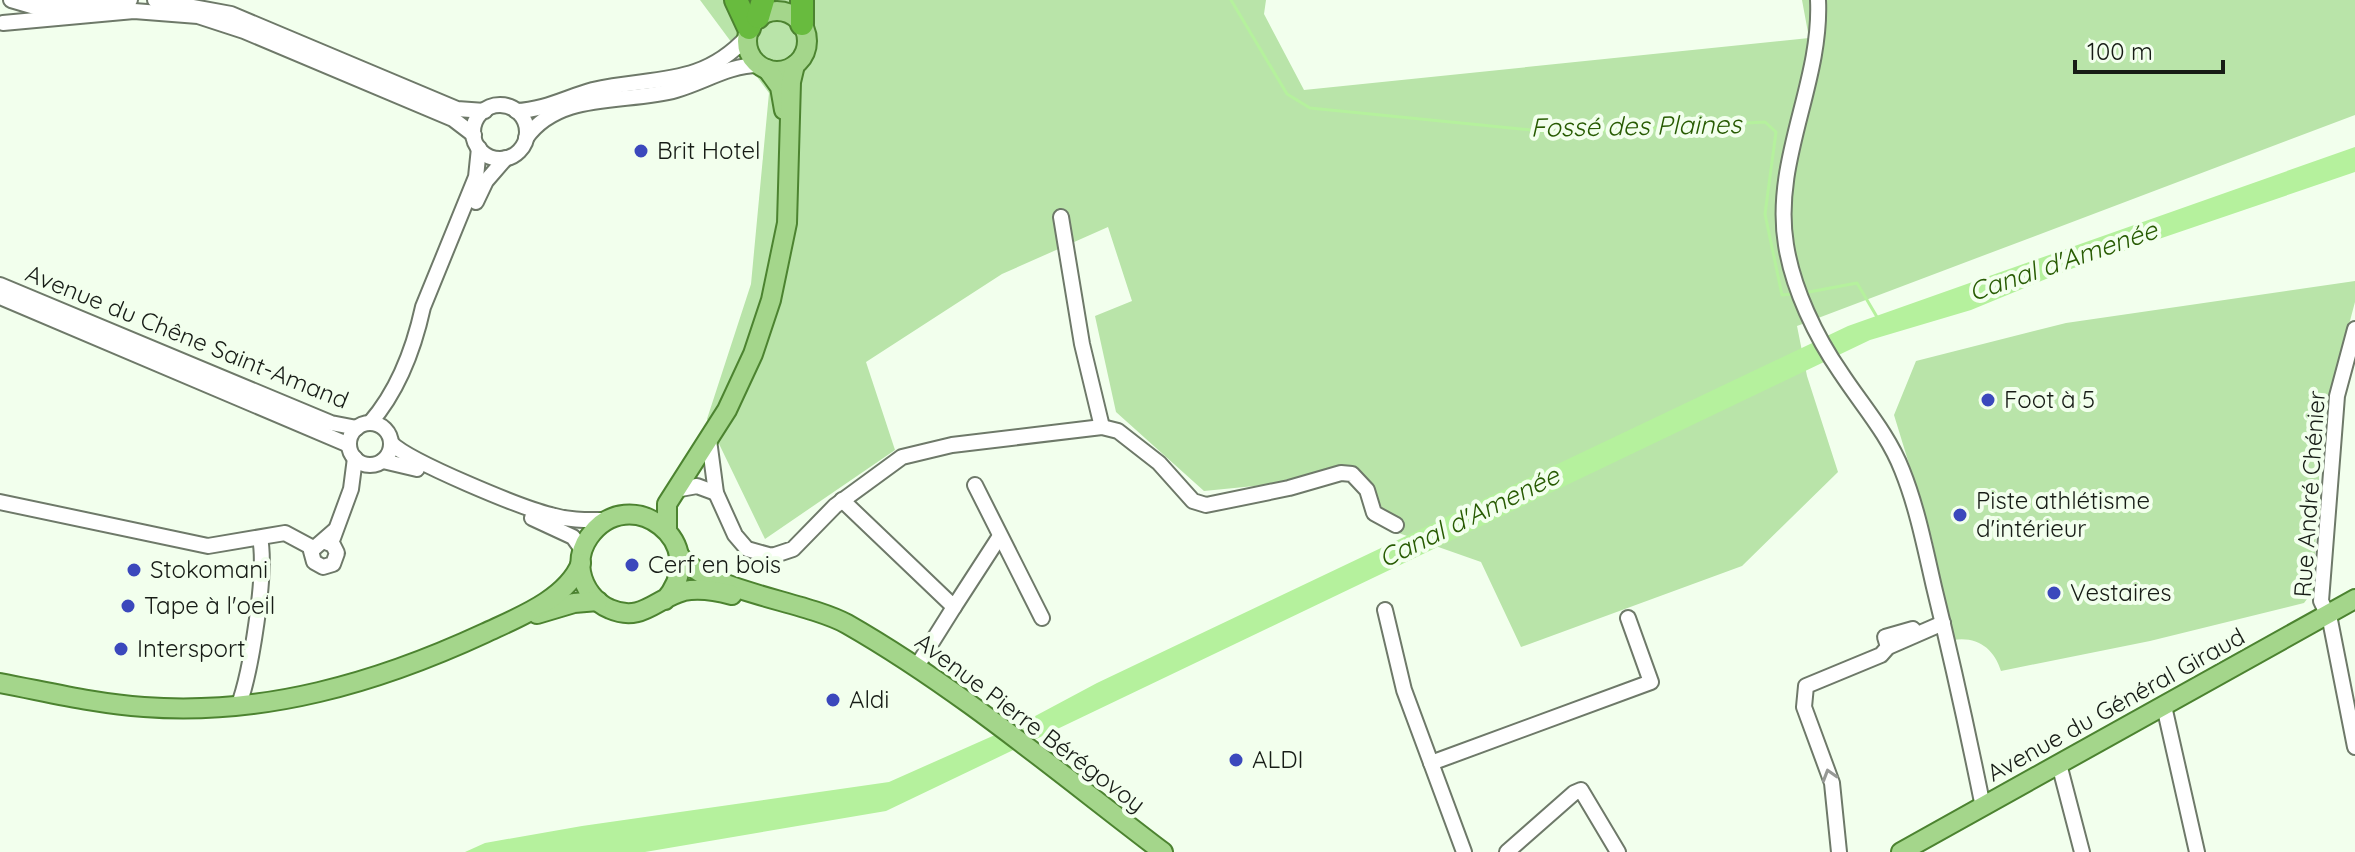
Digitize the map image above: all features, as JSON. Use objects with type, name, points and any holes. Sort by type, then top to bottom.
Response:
[{"type":"highway","points":[[736,0],[754,20]]},
{"type":"main road","points":[[511,621],[562,589],[582,557],[592,533],[607,520],[633,514],[660,493],[720,407],[746,353],[765,298],[780,222],[784,119],[783,96],[749,53],[754,20],[777,10],[792,9],[806,50],[795,65],[791,82],[790,186],[781,262],[753,354],[709,440],[665,509],[667,530],[688,566],[710,577],[810,609],[865,636]]},
{"type":"main road","points":[[763,67],[782,71],[795,65]]},
{"type":"main road","points":[[633,514],[657,522],[667,530]]},
{"type":"main road","points":[[665,600],[679,575],[679,555]]},
{"type":"main road","points":[[582,557],[583,580],[598,601],[611,610],[632,614],[653,609],[665,600],[697,590],[722,592],[865,636]]},
{"type":"main road","name":"Avenue du Général Giraud","points":[[1901,852],[2355,599]]},
{"type":"main road","points":[[0,683],[141,707],[238,707],[272,703],[407,667],[511,621],[574,603],[598,601]]},
{"type":"main road","name":"Avenue Pierre Bérégovoy","points":[[865,636],[917,666],[1163,852]]},
{"type":"street","points":[[1,24],[9,11],[9,0],[35,7],[60,7],[130,0]]},
{"type":"street","points":[[155,0],[217,10],[457,109],[485,111],[501,105],[516,111],[545,108],[599,89],[677,78],[722,59],[754,20]]},
{"type":"street","points":[[1818,0],[1817,31],[1787,174],[1784,212],[1788,259],[1810,315],[1838,370],[1880,428],[1903,473],[1943,623],[1983,807]]},
{"type":"street","points":[[1,24],[134,11],[181,13],[217,10],[453,119],[491,157],[506,158]]},
{"type":"street","points":[[418,329],[430,311],[486,181],[549,118],[585,104],[657,94],[737,67],[763,67]]},
{"type":"street","points":[[351,489],[352,452],[364,426],[388,402],[476,177],[476,121],[485,111]]},
{"type":"street","points":[[516,111],[526,126],[526,138]]},
{"type":"street","points":[[1061,217],[1082,344],[1102,427]]},
{"type":"street","name":"Avenue du Chêne Saint-Amand","points":[[0,285],[331,423],[364,426],[389,437]]},
{"type":"street","name":"Avenue du Chêne Saint-Amand","points":[[0,297],[376,463]]},
{"type":"street","name":"Rue André Chénier","points":[[2355,329],[2337,396],[2321,601],[2355,747]]},
{"type":"street","points":[[0,502],[208,546],[285,533],[326,541],[351,489],[376,463],[389,437],[388,402]]},
{"type":"street","points":[[709,440],[716,493],[741,543],[756,554],[772,556],[793,549],[842,500],[902,457],[926,450],[1102,427],[1134,440],[1193,501],[1218,504],[1341,473],[1352,474],[1367,490],[1374,513],[1396,525]]},
{"type":"street","points":[[389,437],[414,458],[550,515],[607,520]]},
{"type":"street","points":[[376,463],[410,466],[565,532],[582,557]]},
{"type":"street","points":[[975,485],[1042,618]]},
{"type":"street","points":[[675,490],[697,486],[716,493]]},
{"type":"street","points":[[842,500],[954,607]]},
{"type":"street","points":[[917,666],[1000,536]]},
{"type":"street","points":[[238,707],[249,671],[265,560],[260,538]]},
{"type":"street","points":[[1385,610],[1404,690],[1464,852]]},
{"type":"street","points":[[1431,763],[1651,682],[1628,618]]},
{"type":"street","points":[[1839,852],[1832,783],[1802,694],[1806,686],[1813,682],[1881,655],[1888,647],[1922,635],[1943,623]]},
{"type":"street","points":[[249,671],[257,691],[272,703]]},
{"type":"street","points":[[2164,706],[2197,852]]},
{"type":"street","points":[[2059,764],[2082,852]]},
{"type":"street","points":[[1507,852],[1581,790],[1618,852]]},
{"type":"shaded area","points":[[700,0],[1266,0],[1264,14],[1304,90],[1809,38],[1802,0],[2355,0],[2355,115],[1797,326],[1807,376],[1838,472],[1742,566],[1521,647],[1481,562],[1390,530],[1355,476],[1204,491],[1116,412],[1095,316],[1132,301],[1108,227],[1002,274],[866,362],[895,450],[765,539],[707,419],[751,284],[769,93]]},
{"type":"shaded area","points":[[2355,281],[2355,302],[2322,426],[2311,435],[2311,445],[2320,459],[2313,591],[2304,603],[2150,641],[2001,671],[1994,656],[1984,646],[1970,640],[1953,640],[1932,539],[1894,415],[1916,361],[2066,323]]},
{"type":"water","name":"Canal d'Amenée","points":[[2355,147],[2355,172],[2068,270],[1971,310],[1870,340],[886,811],[645,852],[465,852],[485,843],[582,826],[889,782],[1024,722],[1097,683],[1848,326]]},
{"type":"waterway","name":"Fossé des Plaines","points":[[1231,0],[1287,94],[1310,108],[1562,133],[1765,122],[1776,132],[1765,214],[1782,295],[1792,294]]},
{"type":"waterway","name":"Fossé des Plaines","points":[[1809,292],[1857,283],[1877,317]]},
{"type":"place","name":"Brit Hotel","points":[[641,151]]},
{"type":"place","name":"Foot à 5","points":[[1988,400]]},
{"type":"place","name":"Piste athlétisme d'intérieur","points":[[1960,515]]},
{"type":"place","name":"Cerf en bois","points":[[632,565]]},
{"type":"place","name":"Stokomani","points":[[134,570]]},
{"type":"place","name":"Vestaires","points":[[2054,593]]},
{"type":"place","name":"Tape à l'oeil","points":[[128,606]]},
{"type":"place","name":"Intersport","points":[[121,649]]},
{"type":"place","name":"Aldi","points":[[833,700]]},
{"type":"place","name":"ALDI","points":[[1236,760]]}]
